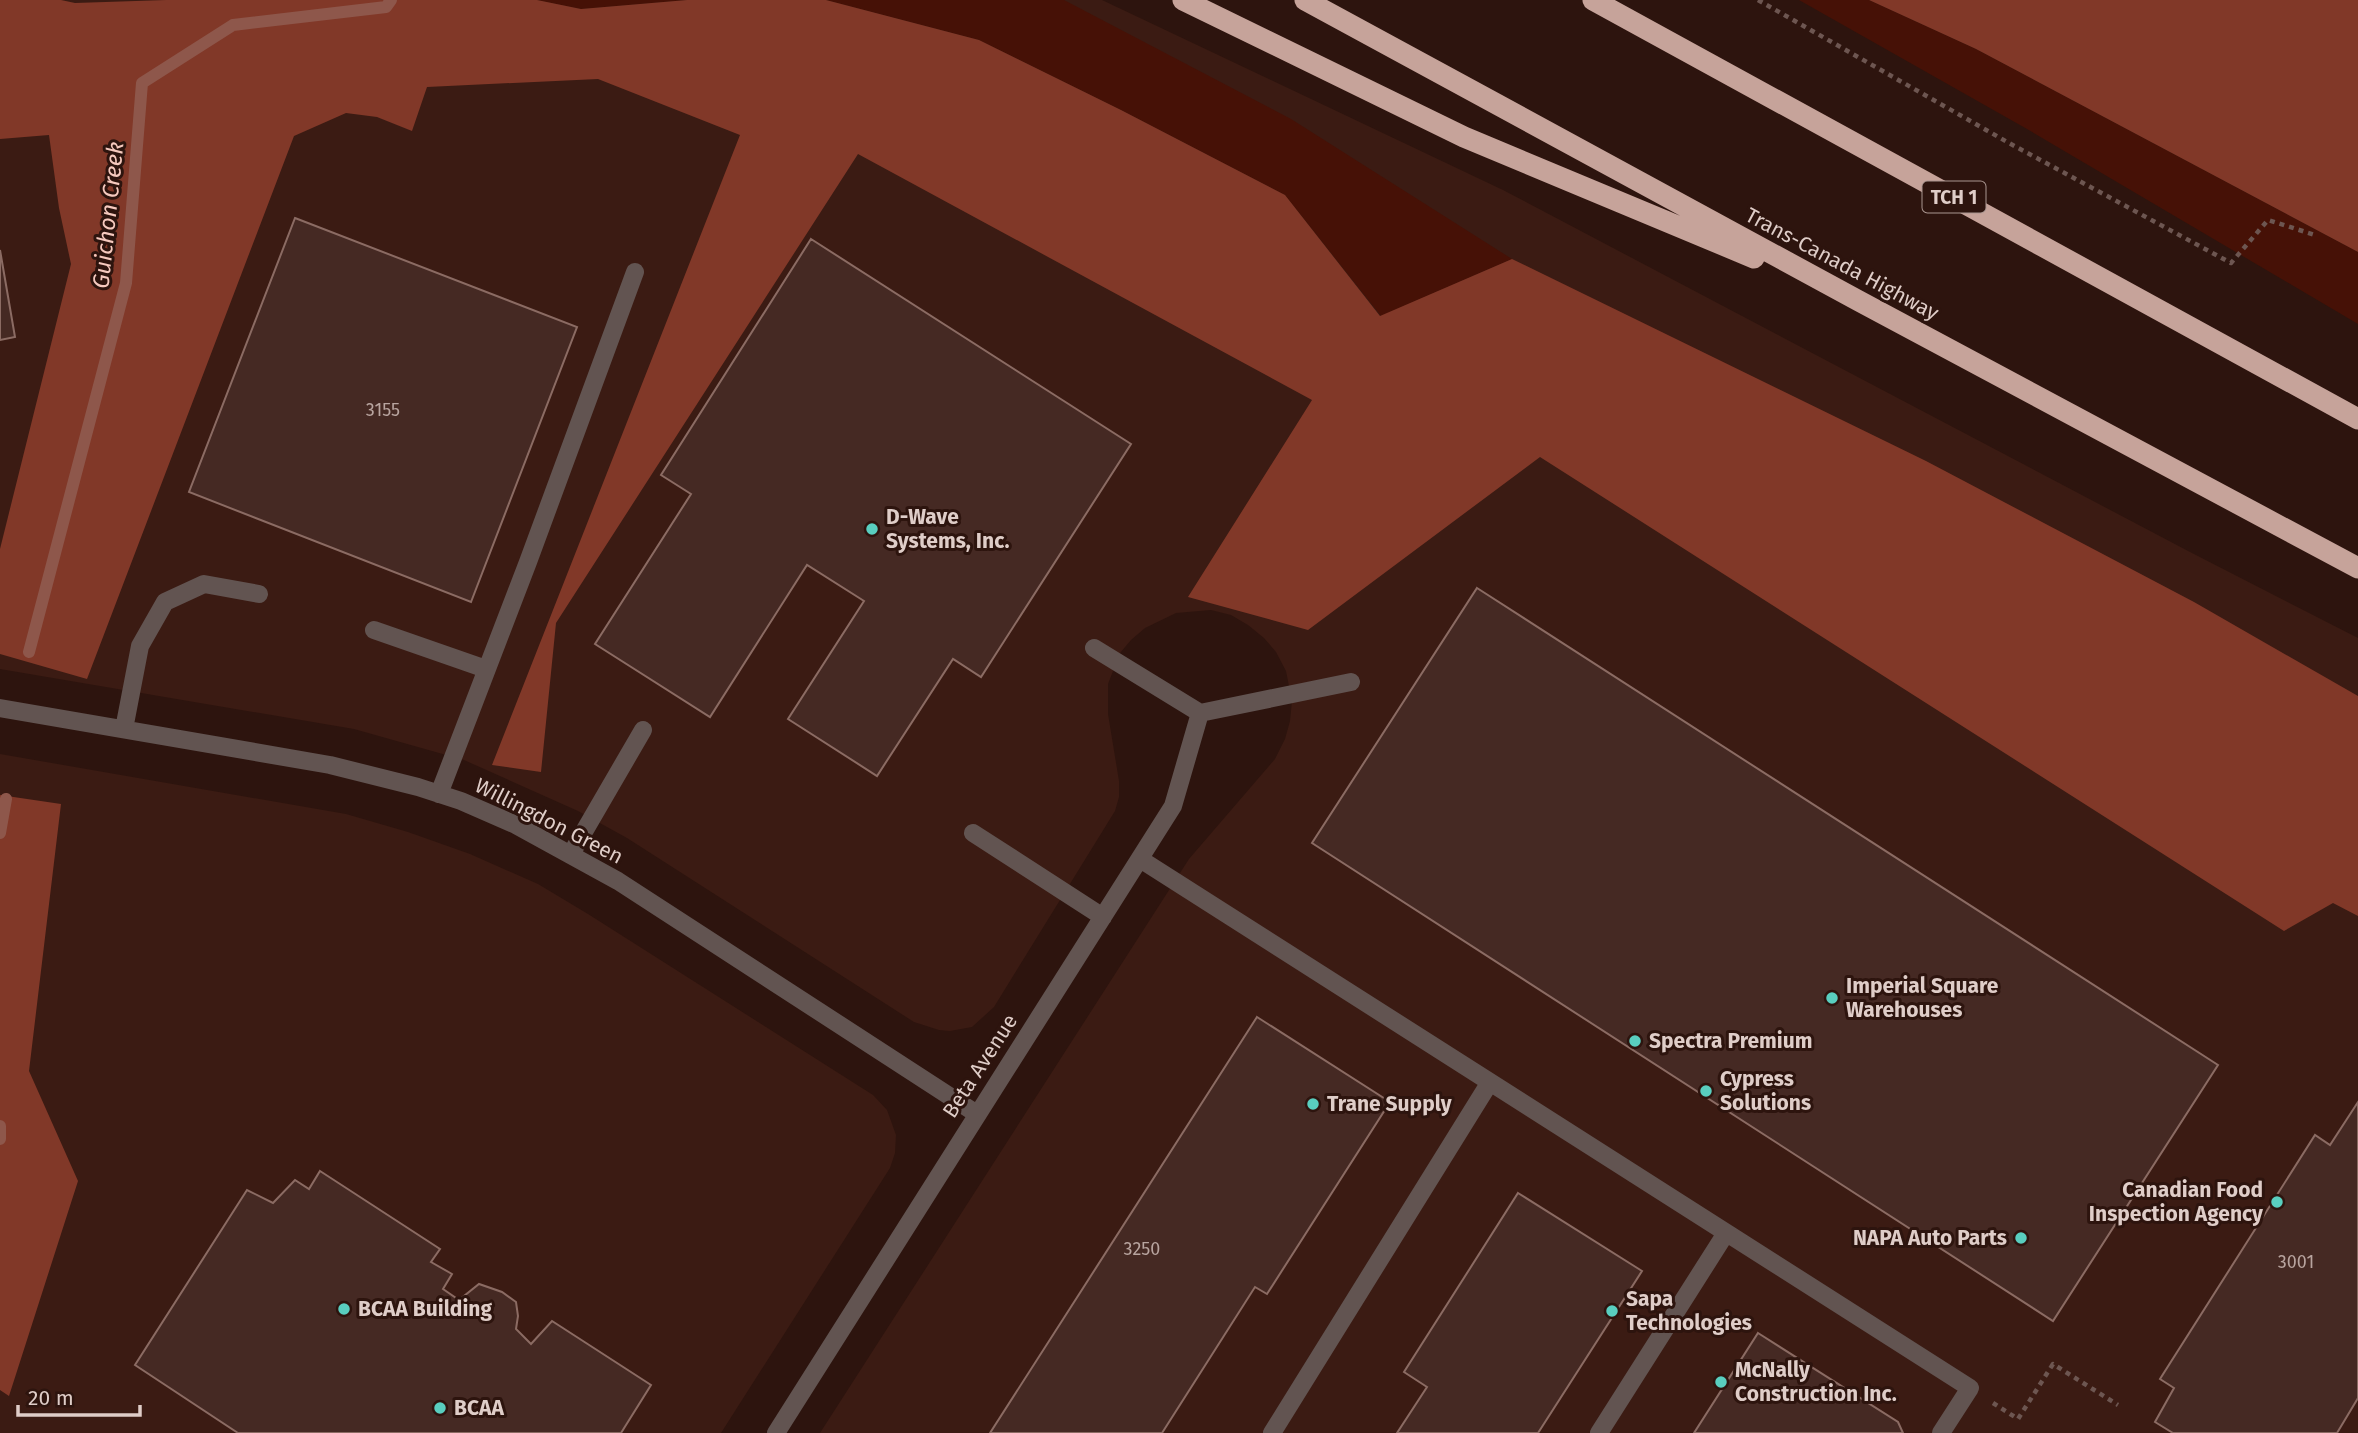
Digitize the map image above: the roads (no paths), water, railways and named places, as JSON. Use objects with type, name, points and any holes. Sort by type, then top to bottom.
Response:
[{"type":"highway","points":[[1182,0],[1464,137],[1859,301]]},
{"type":"highway","name":"Trans-Canada Highway","points":[[1305,0],[2358,568]]},
{"type":"highway","name":"TCH 1","points":[[1593,0],[2358,419]]},
{"type":"street","points":[[439,793],[456,754],[635,272]]},
{"type":"street","points":[[124,729],[140,646],[165,602],[204,584],[259,594]]},
{"type":"street","points":[[374,630],[486,669]]},
{"type":"street","points":[[1094,648],[1199,713],[1351,682]]},
{"type":"street","name":"Willingdon Green","points":[[0,708],[330,765],[439,793],[516,825],[618,881],[977,1114]]},
{"type":"street","name":"Beta Avenue","points":[[776,1433],[1172,806],[1199,713]]},
{"type":"street","points":[[571,854],[643,730]]},
{"type":"street","points":[[973,833],[1103,917]]},
{"type":"street","points":[[1140,859],[1970,1388],[1941,1433]]},
{"type":"street","points":[[1272,1433],[1490,1082]]},
{"type":"street","points":[[1599,1433],[1726,1233]]},
{"type":"waterway","name":"Guichon Creek","points":[[29,652],[126,283],[142,83],[233,25],[386,7],[391,0]]},
{"type":"waterway","name":"Guichon Creek","points":[[0,833],[6,799]]},
{"type":"waterway","name":"Guichon Creek","points":[[0,1126],[0,1139]]},
{"type":"place","name":"D-Wave Systems, Inc.","points":[[872,529]]},
{"type":"place","name":"Imperial Square Warehouses","points":[[1832,998]]},
{"type":"place","name":"Spectra Premium","points":[[1635,1041]]},
{"type":"place","name":"Cypress Solutions","points":[[1706,1091]]},
{"type":"place","name":"Trane Supply","points":[[1313,1104]]},
{"type":"place","name":"Canadian Food Inspection Agency","points":[[2277,1202]]},
{"type":"place","name":"NAPA Auto Parts","points":[[2021,1238]]},
{"type":"place","name":"BCAA Building","points":[[344,1309]]},
{"type":"place","name":"Sapa Technologies","points":[[1612,1311]]},
{"type":"place","name":"McNally Construction Inc.","points":[[1721,1382]]},
{"type":"place","name":"BCAA","points":[[440,1408]]}]
